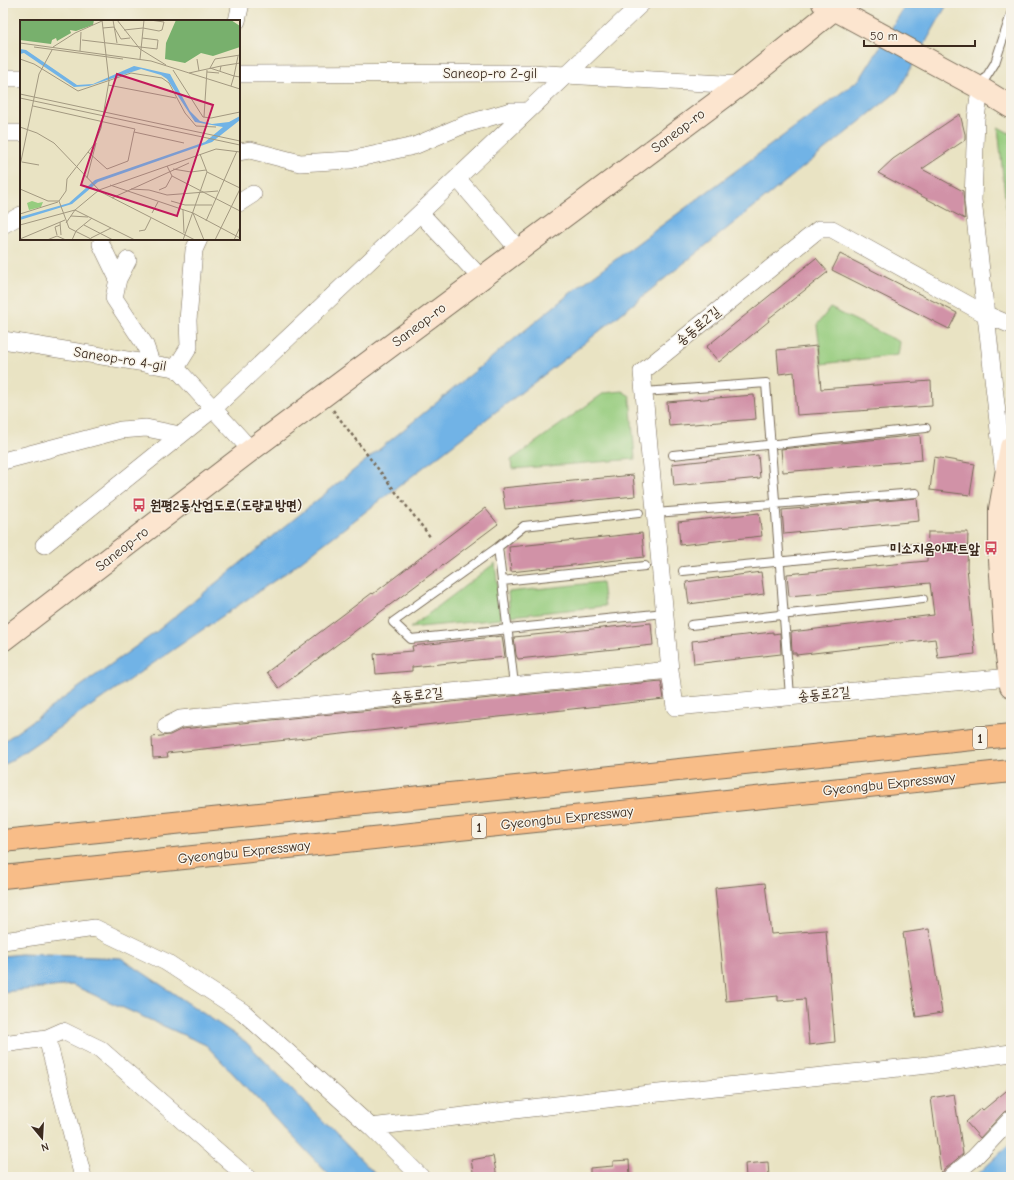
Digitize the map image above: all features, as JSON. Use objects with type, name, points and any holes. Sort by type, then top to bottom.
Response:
[{"type":"highway","name":"1","points":[[3,841],[1011,735]]},
{"type":"highway","name":"Gyeongbu Expressway","points":[[3,877],[1011,771]]},
{"type":"street","points":[[238,20],[240,3]]},
{"type":"street","points":[[44,545],[213,409],[642,3]]},
{"type":"street","points":[[833,5],[1011,107]]},
{"type":"street","name":"Saneop-ro","points":[[3,640],[251,450],[740,85],[833,5]]},
{"type":"street","name":"Saneop-ro 2-gil","points":[[240,74],[531,73],[740,85]]},
{"type":"street","points":[[3,78],[20,78]]},
{"type":"street","points":[[980,88],[976,119],[973,200],[1005,482]]},
{"type":"street","points":[[240,152],[250,150],[300,163],[350,160],[414,146],[466,124],[511,111],[528,111]]},
{"type":"street","points":[[3,133],[20,133]]},
{"type":"street","points":[[457,178],[519,250]]},
{"type":"street","points":[[420,214],[481,278]]},
{"type":"street","points":[[3,225],[20,215]]},
{"type":"street","name":"송동로2길","points":[[1010,680],[790,696],[675,707],[665,613],[647,513],[644,392],[642,372],[819,229],[832,229],[986,314],[1011,325]]},
{"type":"street","points":[[176,368],[189,347],[188,320],[194,250],[199,240]]},
{"type":"street","points":[[100,244],[118,279]]},
{"type":"street","points":[[128,260],[118,279],[114,298],[145,345],[152,364]]},
{"type":"street","name":"Saneop-ro 4-gil","points":[[3,340],[176,368],[251,450]]},
{"type":"street","points":[[3,461],[121,430],[146,428],[180,436]]},
{"type":"street","points":[[1010,680],[1002,609],[1000,508],[1011,447]]},
{"type":"street","name":"송동로2길","points":[[166,726],[180,719],[670,670]]},
{"type":"street","points":[[3,940],[95,928],[166,962],[243,1012],[371,1127],[421,1177]]},
{"type":"street","points":[[3,1044],[47,1038],[62,1031],[100,1049],[247,1177]]},
{"type":"street","points":[[47,1038],[83,1177]]},
{"type":"street","points":[[371,1127],[649,1094],[920,1066],[1011,1053]]},
{"type":"street","points":[[951,1177],[974,1158],[1011,1119]]},
{"type":"lane","points":[[980,88],[995,63],[1011,14]]},
{"type":"lane","points":[[644,392],[766,383],[790,696]]},
{"type":"lane","points":[[673,455],[926,428]]},
{"type":"lane","points":[[665,613],[411,639],[393,622],[498,547],[524,526],[647,513],[916,493]]},
{"type":"lane","points":[[498,547],[514,685]]},
{"type":"lane","points":[[683,571],[915,548]]},
{"type":"lane","points":[[502,581],[645,566]]},
{"type":"lane","points":[[692,626],[923,599]]},
{"type":"path","points":[[323,396],[431,538]]},
{"type":"green space","points":[[998,127],[1011,134],[1011,255]]},
{"type":"green space","points":[[830,308],[900,342],[898,355],[822,364],[817,325]]},
{"type":"green space","points":[[622,391],[630,396],[635,459],[512,469],[511,460],[604,393]]},
{"type":"green space","points":[[495,563],[501,619],[410,628]]},
{"type":"green space","points":[[602,582],[605,606],[510,616],[508,592]]},
{"type":"water","points":[[907,3],[948,3],[898,91],[566,358],[287,572],[3,766],[3,742],[156,632],[573,291],[860,79]]},
{"type":"water","points":[[21,954],[121,958],[246,1042],[378,1177],[331,1177],[206,1045],[72,985],[3,992],[3,956]]},
{"type":"water","points":[[1011,1143],[1011,1177],[975,1177]]},
{"type":"building","points":[[960,114],[965,140],[922,169],[963,191],[965,219],[878,173],[893,159]]},
{"type":"building","points":[[840,254],[957,313],[949,329],[832,270]]},
{"type":"building","points":[[816,258],[828,272],[768,319],[769,321],[719,362],[706,347]]},
{"type":"building","points":[[817,346],[821,389],[931,381],[932,406],[797,415],[794,372],[779,374],[777,350]]},
{"type":"building","points":[[754,395],[756,419],[669,426],[667,402]]},
{"type":"building","points":[[920,435],[922,460],[783,472],[781,449]]},
{"type":"building","points":[[758,455],[760,478],[674,486],[672,464]]},
{"type":"building","points":[[934,457],[975,464],[970,495],[930,490]]},
{"type":"building","points":[[633,475],[635,496],[505,509],[502,488]]},
{"type":"building","points":[[917,498],[919,521],[784,534],[782,510]]},
{"type":"building","points":[[485,508],[498,524],[279,688],[267,672],[372,593],[373,594]]},
{"type":"building","points":[[759,513],[762,536],[680,545],[678,522]]},
{"type":"building","points":[[928,532],[968,532],[967,567],[975,654],[938,658],[935,639],[796,655],[796,653],[792,653],[791,632],[934,615],[930,583],[789,596],[787,574],[927,561]]},
{"type":"building","points":[[642,533],[644,557],[511,572],[509,547]]},
{"type":"building","points":[[761,572],[764,594],[689,604],[686,582]]},
{"type":"building","points":[[651,623],[653,645],[518,659],[516,655],[514,637]]},
{"type":"building","points":[[773,632],[773,634],[780,633],[781,654],[694,664],[692,641]]},
{"type":"building","points":[[502,636],[505,657],[412,667],[412,671],[376,674],[374,654],[413,651],[412,646]]},
{"type":"building","points":[[661,681],[664,699],[167,753],[168,757],[153,758],[152,737],[170,735],[182,729]]},
{"type":"building","points":[[765,883],[771,934],[826,930],[835,1042],[809,1045],[805,999],[778,1001],[778,996],[726,1001],[715,888]]},
{"type":"building","points":[[929,929],[942,1013],[916,1017],[903,933]]},
{"type":"building","points":[[1011,1087],[1011,1109],[1004,1112],[980,1138],[966,1122],[981,1108],[983,1110]]},
{"type":"building","points":[[954,1094],[963,1154],[941,1174],[931,1098]]},
{"type":"building","points":[[493,1156],[497,1177],[474,1177],[471,1160]]},
{"type":"building","points":[[629,1160],[630,1177],[590,1177],[590,1168],[613,1166],[613,1161]]},
{"type":"building","points":[[768,1162],[769,1177],[746,1177],[745,1164]]},
{"type":"place","name":"원평2동산업도로(도량교방면)","points":[[139,505]]},
{"type":"place","name":"미소지움아파트앞","points":[[991,548]]}]
